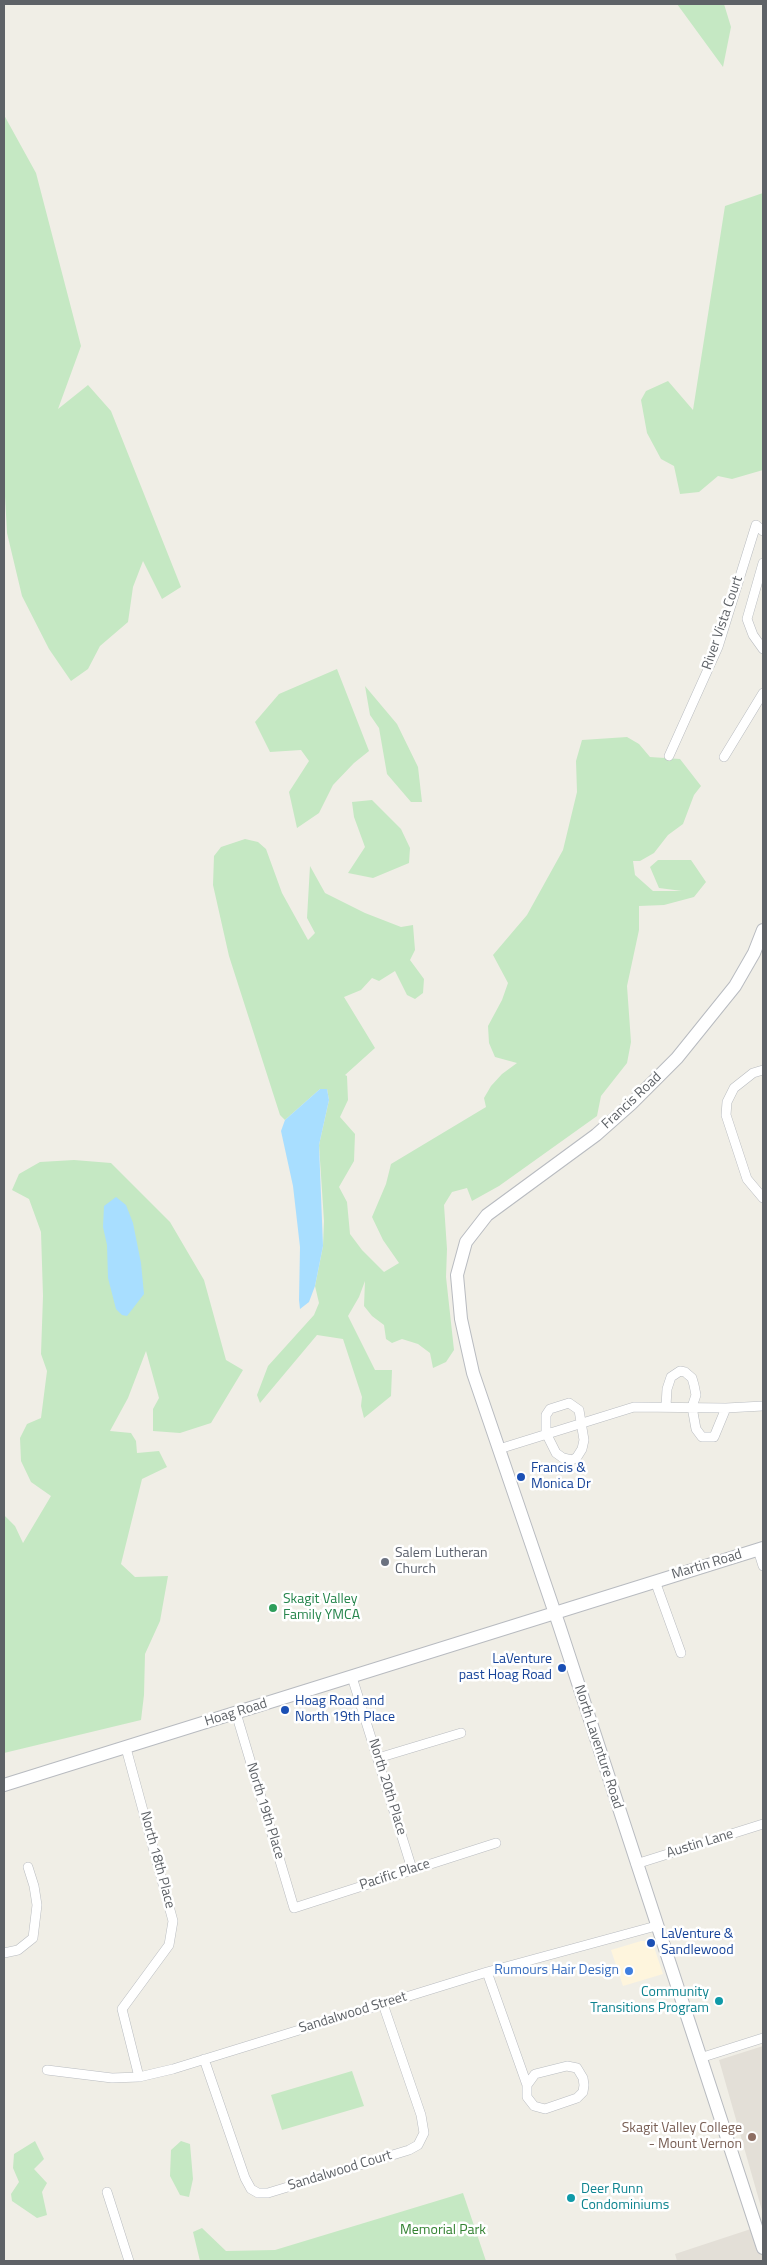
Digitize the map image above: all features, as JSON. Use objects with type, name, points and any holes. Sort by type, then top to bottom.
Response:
[{"type":"street","name":"River Vista Court","points":[[669,756],[718,647],[756,525],[763,531]]},
{"type":"street","points":[[763,563],[747,619],[752,635],[763,649]]},
{"type":"street","points":[[724,758],[763,693]]},
{"type":"street","name":"Francis Road","points":[[466,1242],[487,1215],[596,1135],[631,1104],[671,1064],[735,986],[758,954],[763,930]]},
{"type":"street","points":[[763,1070],[753,1073],[734,1088],[727,1102],[726,1115],[747,1179],[763,1198]]},
{"type":"street","name":"North Laventure Road","points":[[466,1242],[457,1275],[461,1319],[473,1373],[555,1613],[763,2248]]},
{"type":"street","points":[[666,1406],[667,1389],[671,1376],[680,1371],[685,1372],[692,1378],[696,1395],[692,1407],[696,1429],[702,1437],[714,1437],[726,1408]]},
{"type":"street","points":[[569,1403],[579,1410],[584,1440],[582,1449],[577,1457],[572,1460],[563,1458],[556,1453],[546,1433],[546,1415],[550,1409],[569,1403]]},
{"type":"street","points":[[499,1449],[634,1407],[726,1408],[763,1406]]},
{"type":"street","name":"Martin Road","points":[[555,1613],[761,1549],[763,1566]]},
{"type":"street","name":"Martin Road","points":[[655,1581],[681,1654]]},
{"type":"street","name":"Hoag Road","points":[[4,1785],[555,1613]]},
{"type":"street","name":"North 20th Place","points":[[352,1677],[412,1869]]},
{"type":"street","name":"North 19th Place","points":[[236,1713],[294,1908]]},
{"type":"street","points":[[378,1758],[461,1733]]},
{"type":"street","name":"North 18th Place","points":[[126,1748],[173,1921],[168,1945],[122,2009],[139,2077]]},
{"type":"street","name":"Austin Lane","points":[[636,1864],[763,1824]]},
{"type":"street","name":"Pacific Place","points":[[294,1908],[496,1843]]},
{"type":"street","points":[[4,1952],[18,1950],[33,1938],[37,1905],[28,1867]]},
{"type":"street","name":"Sandalwood Street","points":[[47,2070],[112,2078],[139,2077],[204,2059],[487,1972],[656,1926]]},
{"type":"street","points":[[487,1972],[527,2085],[527,2097],[534,2106],[544,2109],[577,2098],[583,2092],[584,2085],[583,2078],[577,2068],[567,2066],[535,2074],[527,2085]]},
{"type":"street","name":"Sandalwood Court","points":[[204,2059],[244,2178],[251,2189],[258,2193],[268,2194],[409,2150],[418,2145],[424,2134],[421,2116],[383,2004]]},
{"type":"street","points":[[700,2058],[763,2038]]},
{"type":"street","points":[[107,2192],[129,2261]]},
{"type":"shaded area","points":[[641,1941],[649,1941],[654,1947],[663,1974],[623,1986],[611,1950]]},
{"type":"shaded area","name":"Skagit Valley College - Mount Vernon","points":[[763,2046],[763,2214],[719,2060]]},
{"type":"shaded area","points":[[763,2225],[763,2261],[677,2261],[675,2254]]},
{"type":"green space","points":[[677,4],[724,4],[731,27],[723,67]]},
{"type":"green space","points":[[4,115],[36,173],[81,346],[58,409],[88,385],[111,411],[181,587],[162,599],[143,561],[133,587],[128,622],[100,646],[88,669],[71,681],[49,649],[22,596],[7,533],[4,478]]},
{"type":"green space","points":[[763,193],[763,470],[732,479],[718,476],[699,492],[680,494],[674,466],[661,459],[647,433],[641,400],[646,391],[668,381],[693,410],[725,206]]},
{"type":"green space","points":[[337,669],[369,751],[354,763],[333,785],[319,813],[297,828],[289,792],[309,761],[301,750],[270,752],[255,722],[279,694]]},
{"type":"green space","points":[[365,686],[397,724],[418,767],[422,802],[411,802],[387,774],[379,728],[370,715]]},
{"type":"green space","points":[[627,737],[639,744],[650,757],[680,759],[701,786],[694,795],[683,824],[668,835],[654,853],[640,861],[633,861],[635,875],[653,891],[682,891],[659,888],[650,867],[658,860],[691,860],[706,882],[694,897],[664,905],[639,906],[639,930],[627,986],[631,1042],[627,1063],[601,1096],[597,1116],[499,1186],[472,1201],[467,1188],[452,1192],[444,1205],[447,1249],[446,1277],[454,1350],[446,1362],[433,1368],[430,1353],[418,1344],[402,1339],[392,1343],[386,1339],[384,1325],[372,1316],[364,1306],[365,1281],[359,1297],[348,1316],[375,1370],[392,1370],[391,1396],[364,1418],[361,1406],[362,1397],[343,1339],[317,1335],[260,1403],[257,1395],[268,1366],[314,1315],[319,1303],[315,1286],[323,1246],[324,1221],[319,1145],[329,1100],[327,1089],[320,1089],[285,1120],[280,1115],[229,956],[213,885],[214,856],[221,847],[245,839],[258,842],[266,849],[282,893],[308,940],[315,933],[307,918],[310,866],[325,893],[365,913],[401,927],[413,925],[415,950],[410,960],[424,979],[423,993],[415,999],[407,995],[395,971],[379,981],[372,978],[361,990],[344,997],[375,1048],[345,1075],[347,1076],[348,1100],[340,1117],[355,1134],[354,1161],[339,1187],[347,1202],[350,1234],[362,1250],[384,1272],[399,1263],[383,1240],[372,1217],[386,1184],[391,1164],[486,1107],[484,1098],[491,1086],[502,1074],[517,1063],[495,1057],[489,1043],[488,1026],[502,1000],[508,983],[493,955],[527,915],[563,850],[577,792],[576,761],[582,740]]},
{"type":"green space","points":[[372,800],[401,829],[410,848],[409,863],[373,878],[348,873],[365,847],[354,817],[352,802]]},
{"type":"green space","points":[[74,1160],[111,1163],[170,1222],[204,1280],[226,1360],[243,1370],[211,1423],[180,1433],[153,1431],[153,1409],[159,1398],[146,1351],[128,1398],[110,1431],[131,1433],[136,1441],[137,1453],[159,1451],[167,1467],[142,1479],[121,1564],[135,1577],[168,1576],[160,1621],[145,1654],[141,1720],[4,1753],[4,1515],[15,1526],[23,1543],[51,1496],[31,1482],[21,1461],[20,1438],[27,1424],[41,1418],[47,1371],[41,1354],[43,1296],[41,1232],[29,1199],[12,1190],[19,1174],[40,1162]]},
{"type":"green space","points":[[352,2071],[364,2106],[282,2130],[271,2095]]},
{"type":"green space","points":[[35,2141],[44,2159],[34,2169],[47,2183],[42,2192],[47,2215],[37,2218],[12,2201],[11,2194],[19,2182],[13,2168],[14,2154]]},
{"type":"green space","points":[[181,2141],[190,2144],[193,2179],[189,2197],[180,2195],[170,2176],[171,2150]]},
{"type":"green space","name":"Memorial Park","points":[[463,2193],[486,2261],[200,2261],[193,2232],[202,2228],[226,2251],[275,2250]]},
{"type":"water","points":[[320,1089],[327,1089],[329,1100],[319,1145],[323,1246],[315,1286],[309,1302],[300,1309],[300,1247],[293,1186],[281,1131],[285,1120]]},
{"type":"water","points":[[116,1197],[126,1205],[133,1223],[141,1263],[144,1294],[127,1316],[122,1315],[116,1309],[108,1278],[107,1245],[103,1227],[104,1206]]},
{"type":"place","name":"Francis & Monica Dr","points":[[521,1477]]},
{"type":"place","name":"Salem Lutheran Church","points":[[385,1562]]},
{"type":"place","name":"Skagit Valley Family YMCA","points":[[273,1608]]},
{"type":"place","name":"LaVenture past Hoag Road","points":[[562,1668]]},
{"type":"place","name":"Hoag Road and North 19th Place","points":[[285,1710]]},
{"type":"place","name":"LaVenture & Sandlewood","points":[[651,1943]]},
{"type":"place","name":"Rumours Hair Design","points":[[629,1971]]},
{"type":"place","name":"Community Transitions Program","points":[[719,2001]]},
{"type":"place","name":"Skagit Valley College - Mount Vernon","points":[[752,2137]]},
{"type":"place","name":"Deer Runn Condominiums","points":[[571,2198]]}]
